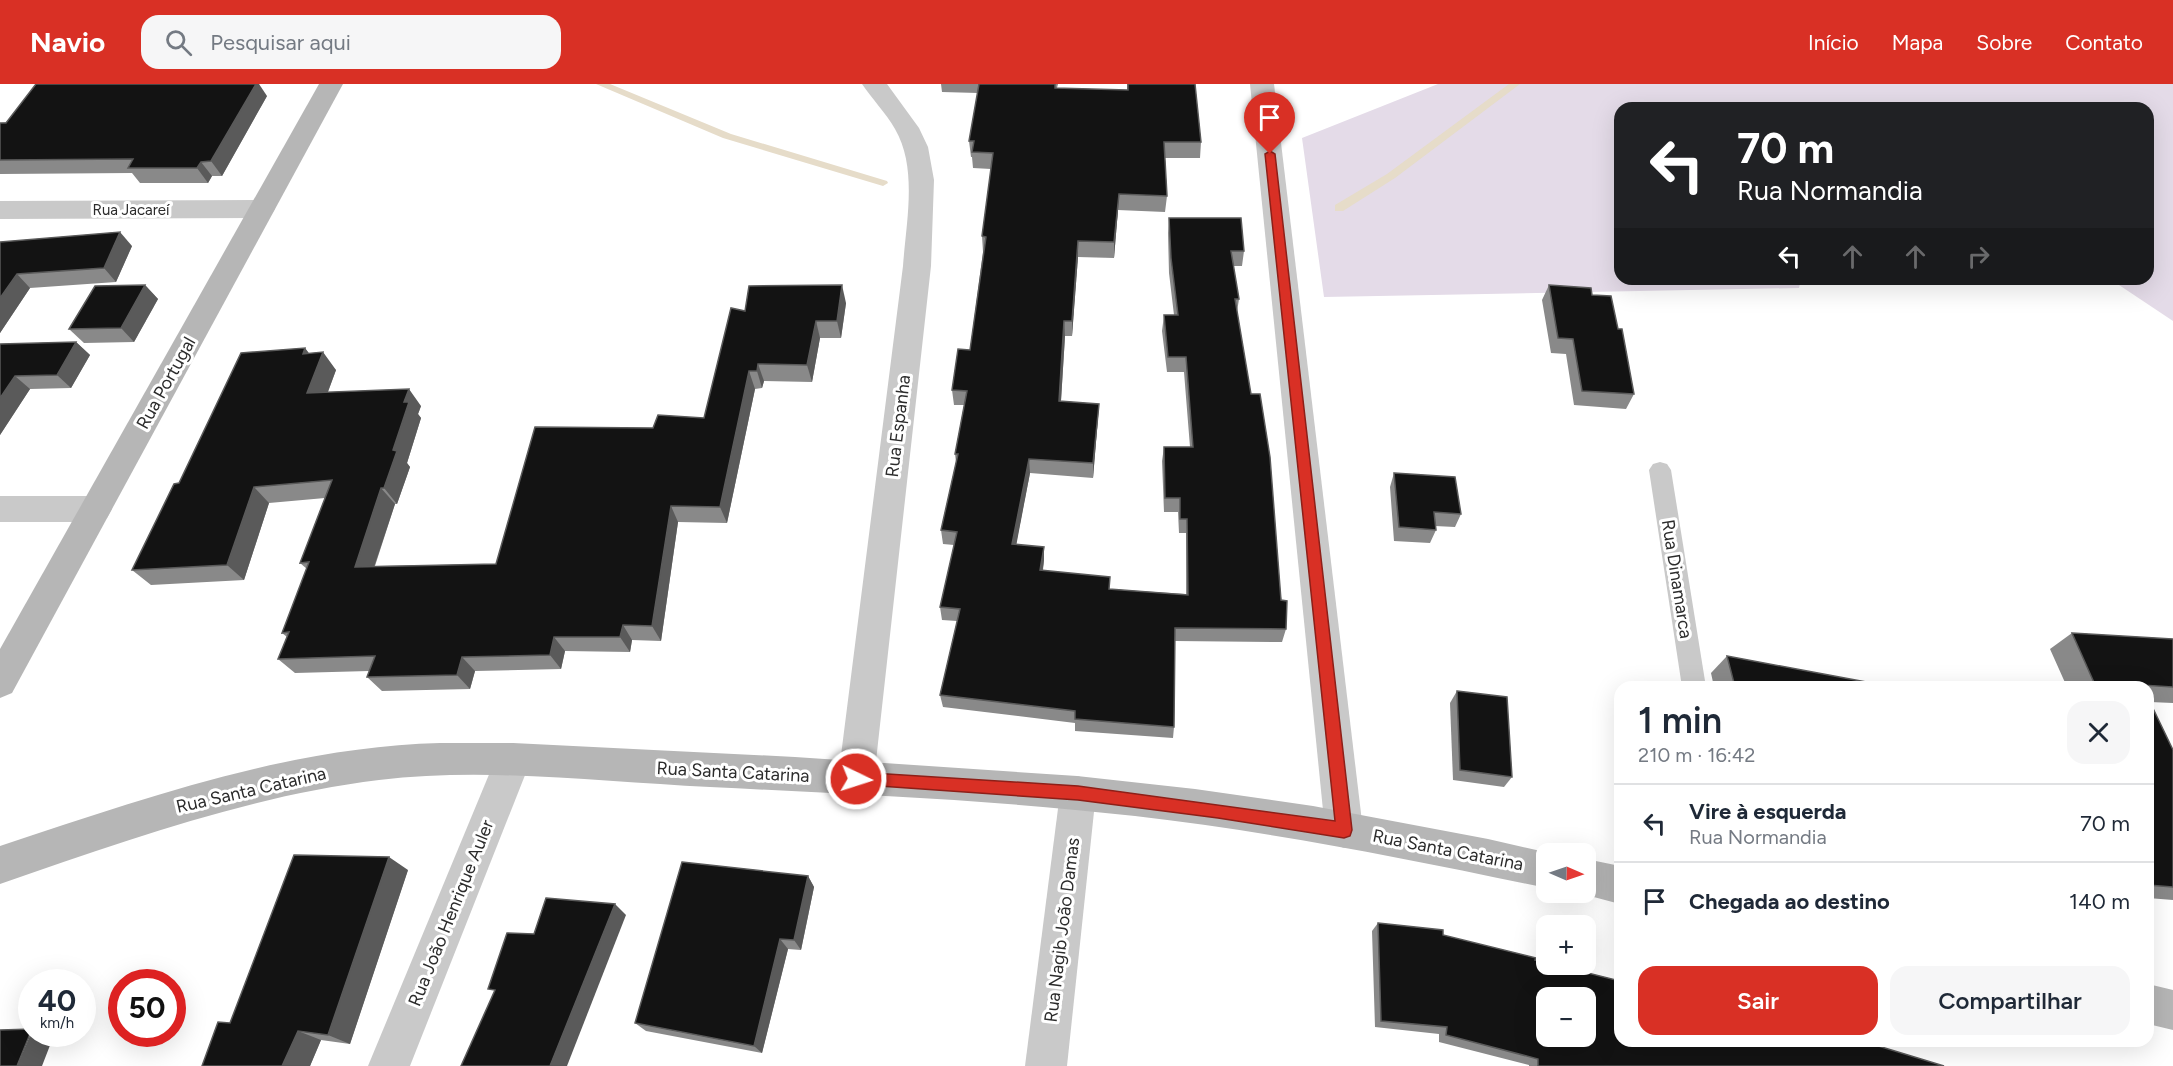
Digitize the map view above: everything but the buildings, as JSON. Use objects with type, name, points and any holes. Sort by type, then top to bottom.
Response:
[{"type":"main road","name":"Rua Portugal","points":[[0,682],[331,84]]},
{"type":"main road","name":"Rua Santa Catarina","points":[[0,865],[193,801],[279,779],[424,760],[513,760],[1078,793],[1344,830],[1536,867]]},
{"type":"main road","points":[[1596,880],[1614,884]]},
{"type":"main road","points":[[2154,1005],[2173,1010]]},
{"type":"street","name":"Rua Espanha","points":[[856,779],[917,266],[921,180],[915,147],[907,128],[874,84]]},
{"type":"street","points":[[1262,84],[1344,830]]},
{"type":"street","name":"Rua Jacareí","points":[[0,210],[262,209]]},
{"type":"street","points":[[0,509],[96,509]]},
{"type":"street","name":"Rua João Henrique Auler","points":[[389,1066],[513,760]]},
{"type":"street","name":"Rua Nagib João Damas","points":[[1046,1066],[1078,793]]},
{"type":"lane","name":"Rua Dinamarca","points":[[1660,470],[1693,681]]},
{"type":"shaded area","points":[[1438,84],[2173,84],[2173,321],[2119,285],[2154,285],[2154,102],[1614,102],[1614,285],[1800,285],[1799,288],[1324,297],[1302,138]]},
{"type":"waterway","points":[[601,84],[727,136],[883,183]]},
{"type":"waterway","points":[[1339,208],[1391,176],[1515,84]]},
{"type":"route","points":[[856,779],[1078,793],[1344,830],[1270,154]]}]
